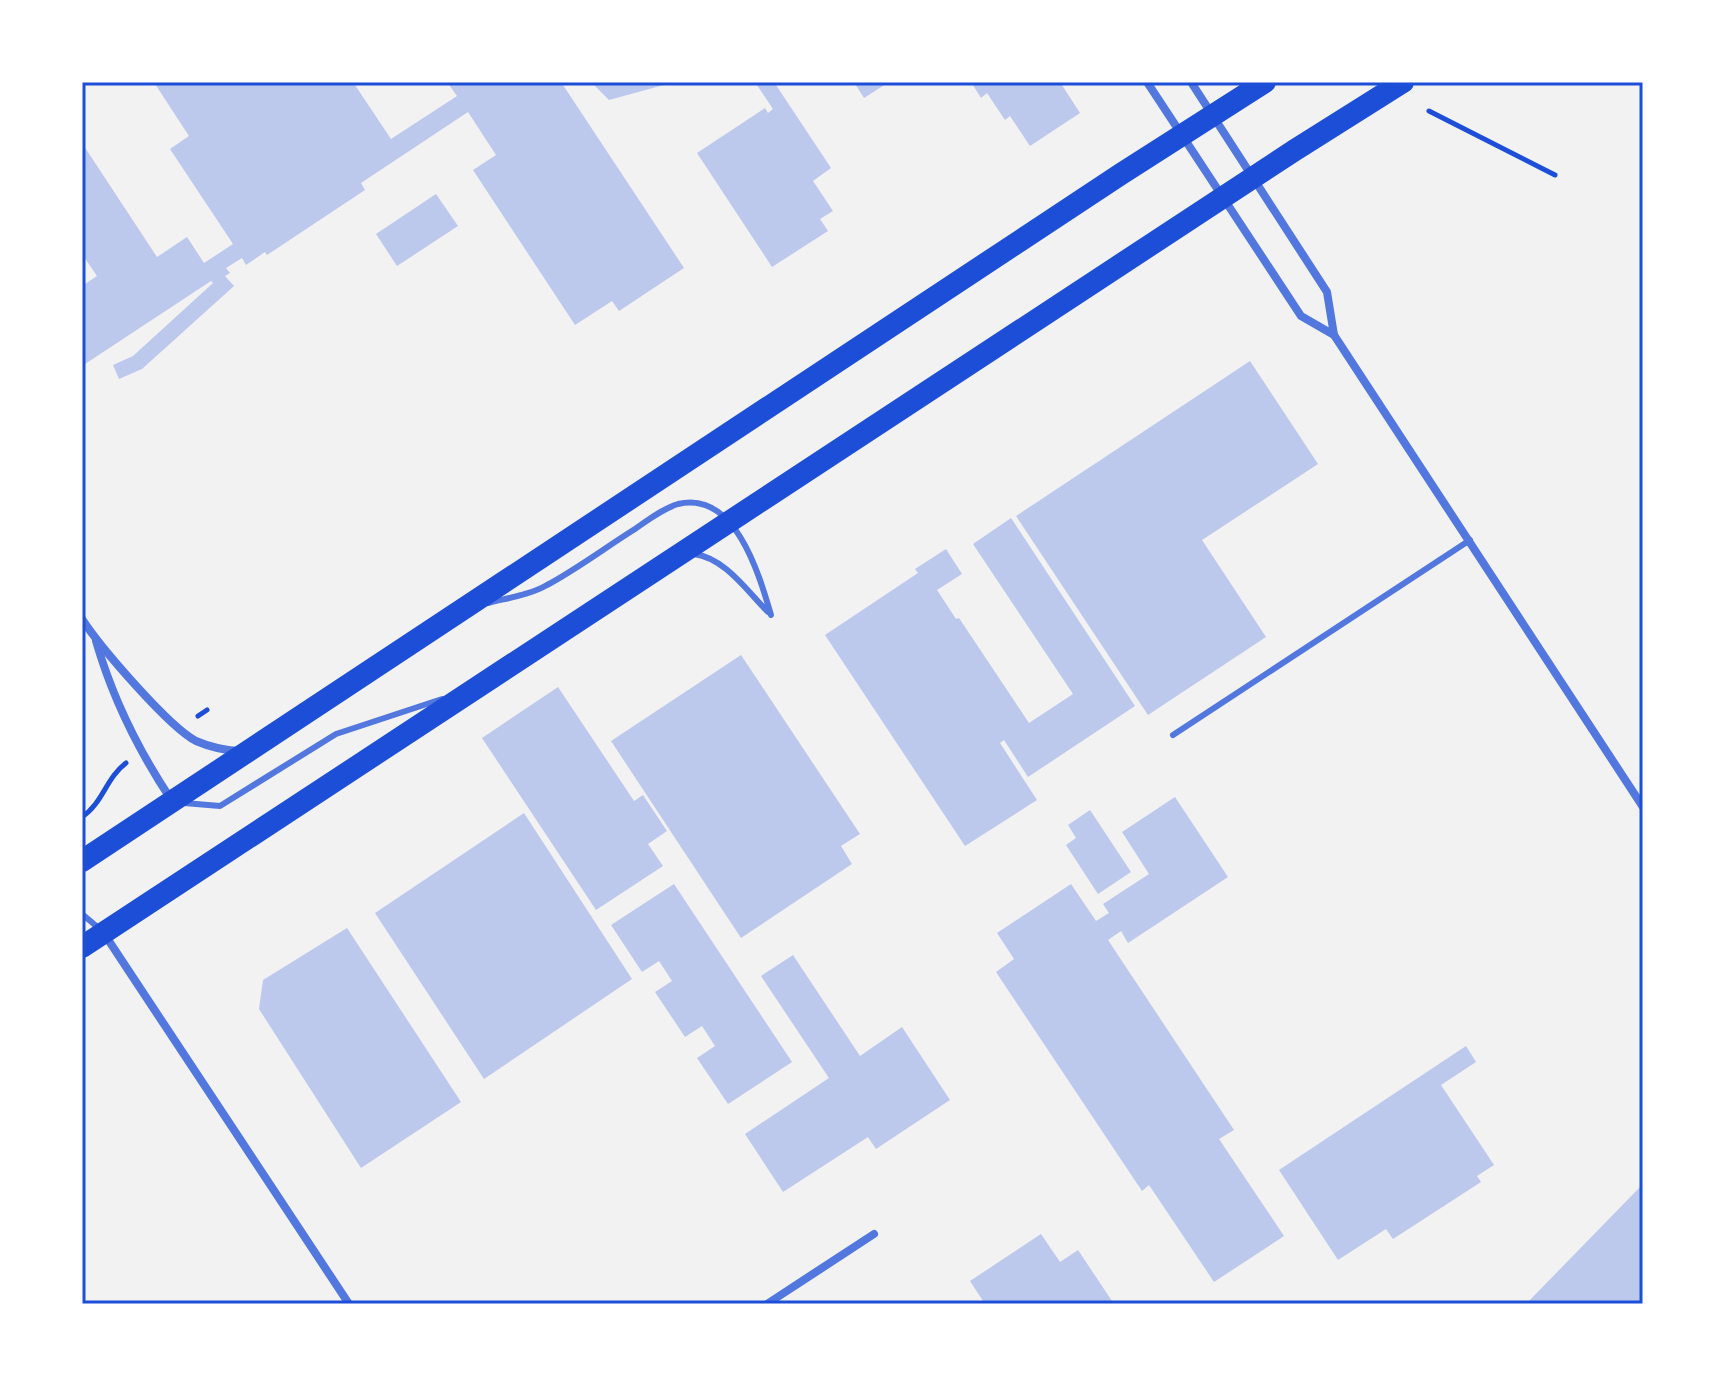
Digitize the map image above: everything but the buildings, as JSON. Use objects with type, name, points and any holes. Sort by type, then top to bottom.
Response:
[{"type":"highway","points":[[82,861],[1265,82]]},
{"type":"highway","points":[[82,947],[105,935],[729,521],[1403,82]]},
{"type":"street","points":[[1147,82],[1301,316],[1334,335]]},
{"type":"street","points":[[1191,82],[1327,292],[1334,335],[1643,807]]},
{"type":"street","points":[[82,619],[182,731],[212,747],[251,750]]},
{"type":"street","points":[[95,637],[105,674],[130,734],[173,802]]},
{"type":"street","points":[[105,935],[349,1304]]},
{"type":"street","points":[[767,1304],[874,1234]]},
{"type":"lane","points":[[466,610],[544,587],[665,510],[691,503],[719,511],[729,521],[746,547],[761,580],[771,615],[719,564],[703,555],[676,556]]},
{"type":"lane","points":[[1173,735],[1470,540]]},
{"type":"lane","points":[[173,802],[220,806],[336,734],[480,686]]},
{"type":"lane","points":[[82,914],[105,935]]},
{"type":"path","points":[[1429,111],[1555,175]]}]
